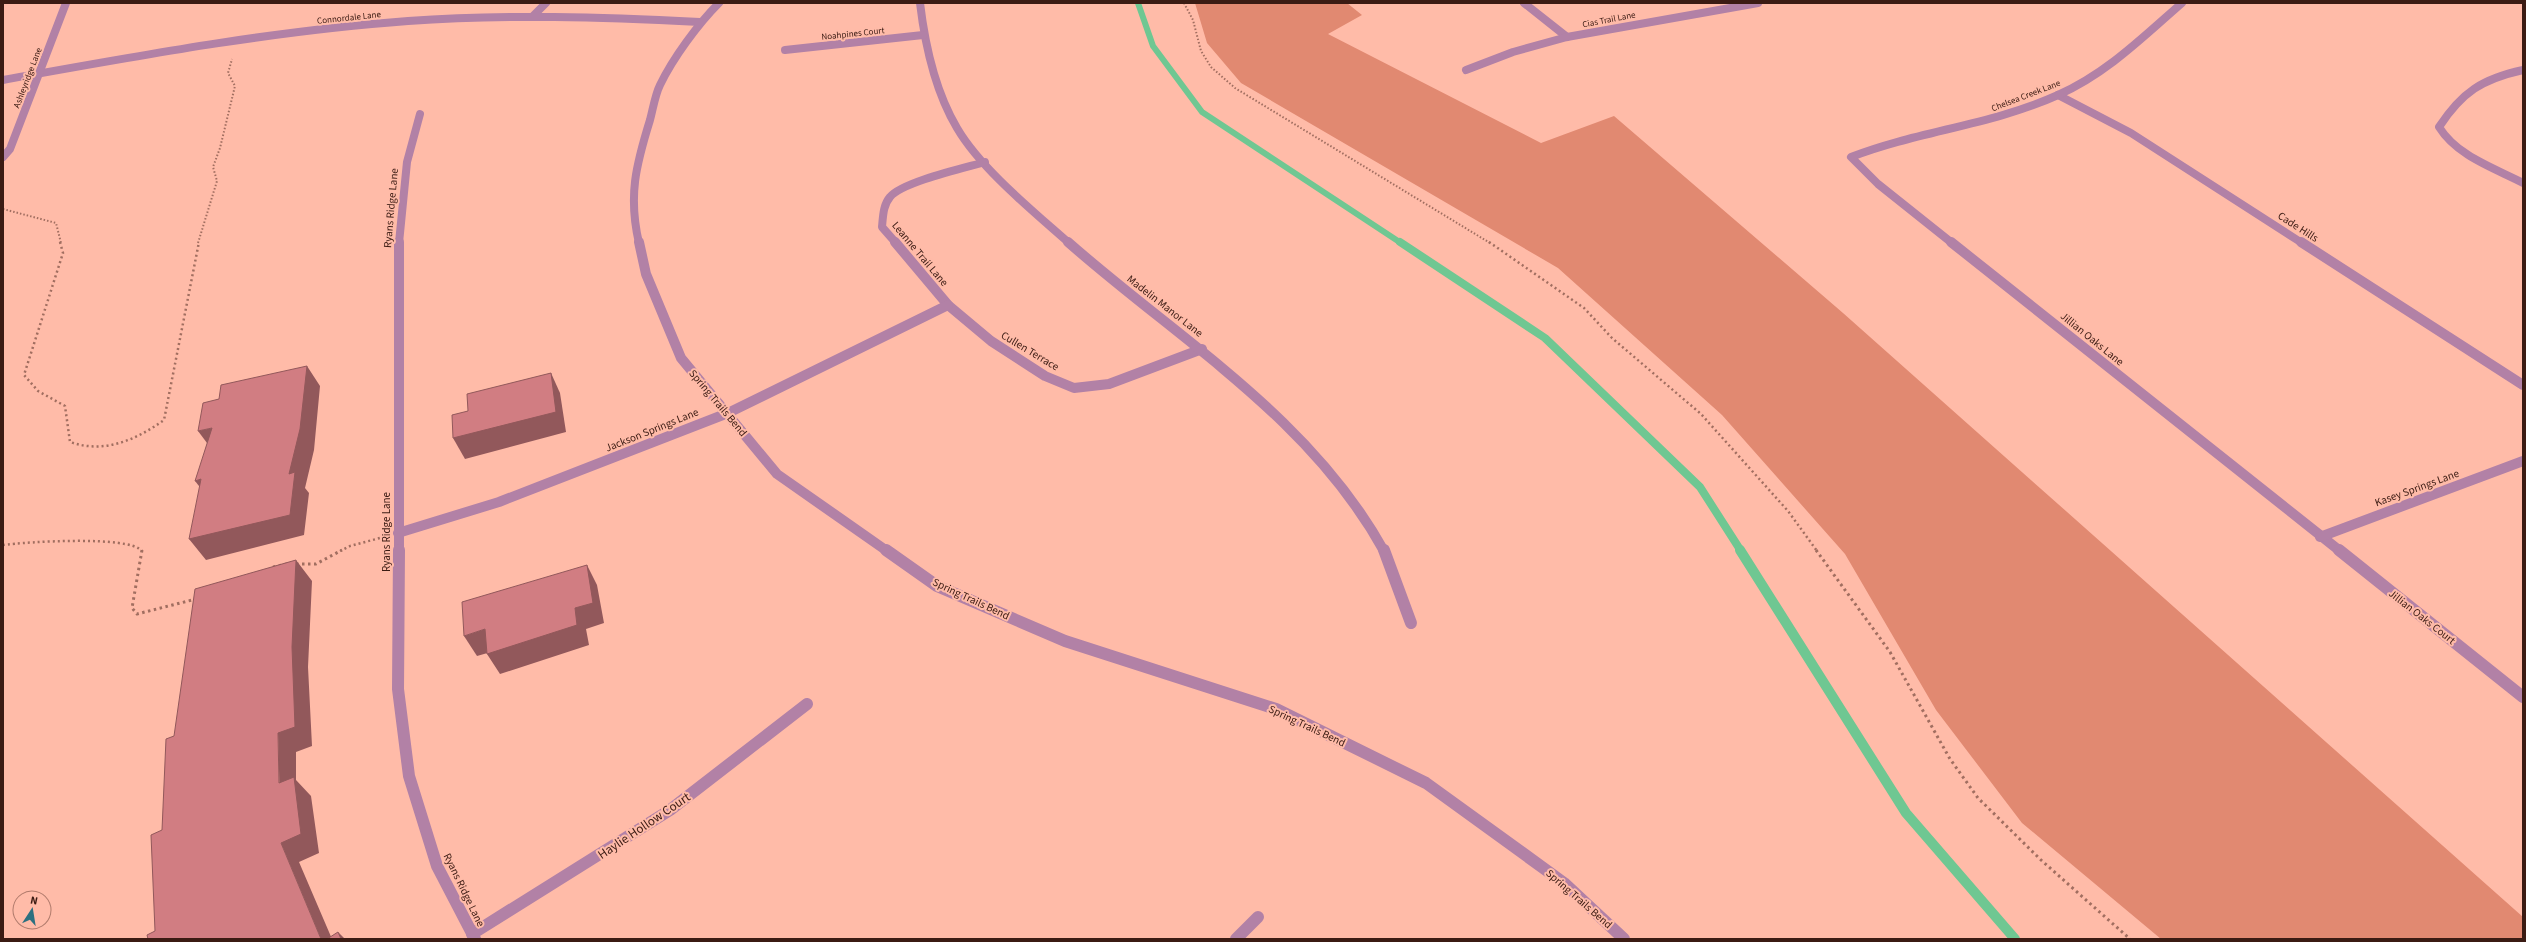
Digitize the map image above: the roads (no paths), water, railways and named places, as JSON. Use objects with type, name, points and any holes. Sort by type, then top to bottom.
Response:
[{"type":"street","name":"Ashleyridge Lane","points":[[3,156],[10,149],[66,3]]},
{"type":"street","points":[[533,16],[546,3]]},
{"type":"street","name":"Spring Trails Bend","points":[[719,3],[700,22],[660,85],[640,153],[633,187],[635,226],[646,274],[681,358],[777,474],[937,586],[1065,641],[1276,709],[1426,783],[1564,883],[1624,939]]},
{"type":"street","name":"Madelin Manor Lane","points":[[920,3],[923,35],[953,122],[985,162],[1040,218],[1106,275],[1202,349],[1284,422],[1346,490],[1385,552],[1411,624]]},
{"type":"street","points":[[1524,3],[1567,37]]},
{"type":"street","name":"Cias Trail Lane","points":[[1466,70],[1513,52],[1567,37],[1758,3]]},
{"type":"street","name":"Chelsea Creek Lane","points":[[1851,157],[1887,143],[1996,118],[2058,94],[2108,67],[2182,3]]},
{"type":"street","name":"Connordale Lane","points":[[3,80],[238,40],[408,21],[533,16],[700,22]]},
{"type":"street","name":"Noahpines Court","points":[[786,50],[923,35]]},
{"type":"street","points":[[2523,70],[2495,76],[2471,89],[2451,106],[2439,127],[2442,136],[2458,148],[2523,183]]},
{"type":"street","name":"Cade Hills","points":[[2058,94],[2131,133],[2523,385]]},
{"type":"street","name":"Ryans Ridge Lane","points":[[420,114],[407,162],[399,245],[400,366],[398,689],[410,776],[437,866],[474,937]]},
{"type":"street","name":"Jillian Oaks Lane","points":[[1851,157],[1878,184],[2320,536]]},
{"type":"street","name":"Leanne Trail Lane","points":[[948,305],[882,226],[883,211],[891,195],[913,186],[985,162]]},
{"type":"street","name":"Jackson Springs Lane","points":[[398,533],[499,502],[728,413],[948,305]]},
{"type":"street","name":"Cullen Terrace","points":[[948,305],[991,341],[1045,376],[1074,388],[1109,384],[1202,349]]},
{"type":"street","name":"Kasey Springs Lane","points":[[2320,536],[2523,461]]},
{"type":"street","name":"Jillian Oaks Court","points":[[2320,536],[2523,696]]},
{"type":"street","name":"Haylie Hollow Court","points":[[474,937],[670,810],[807,704]]},
{"type":"street","points":[[1236,939],[1258,917]]},
{"type":"waterway","points":[[1138,3],[1153,46],[1202,112],[1401,243]]},
{"type":"waterway","points":[[1400,242],[1545,338],[1700,487],[1741,551]]},
{"type":"waterway","points":[[1740,550],[1906,813],[2015,939]]}]
